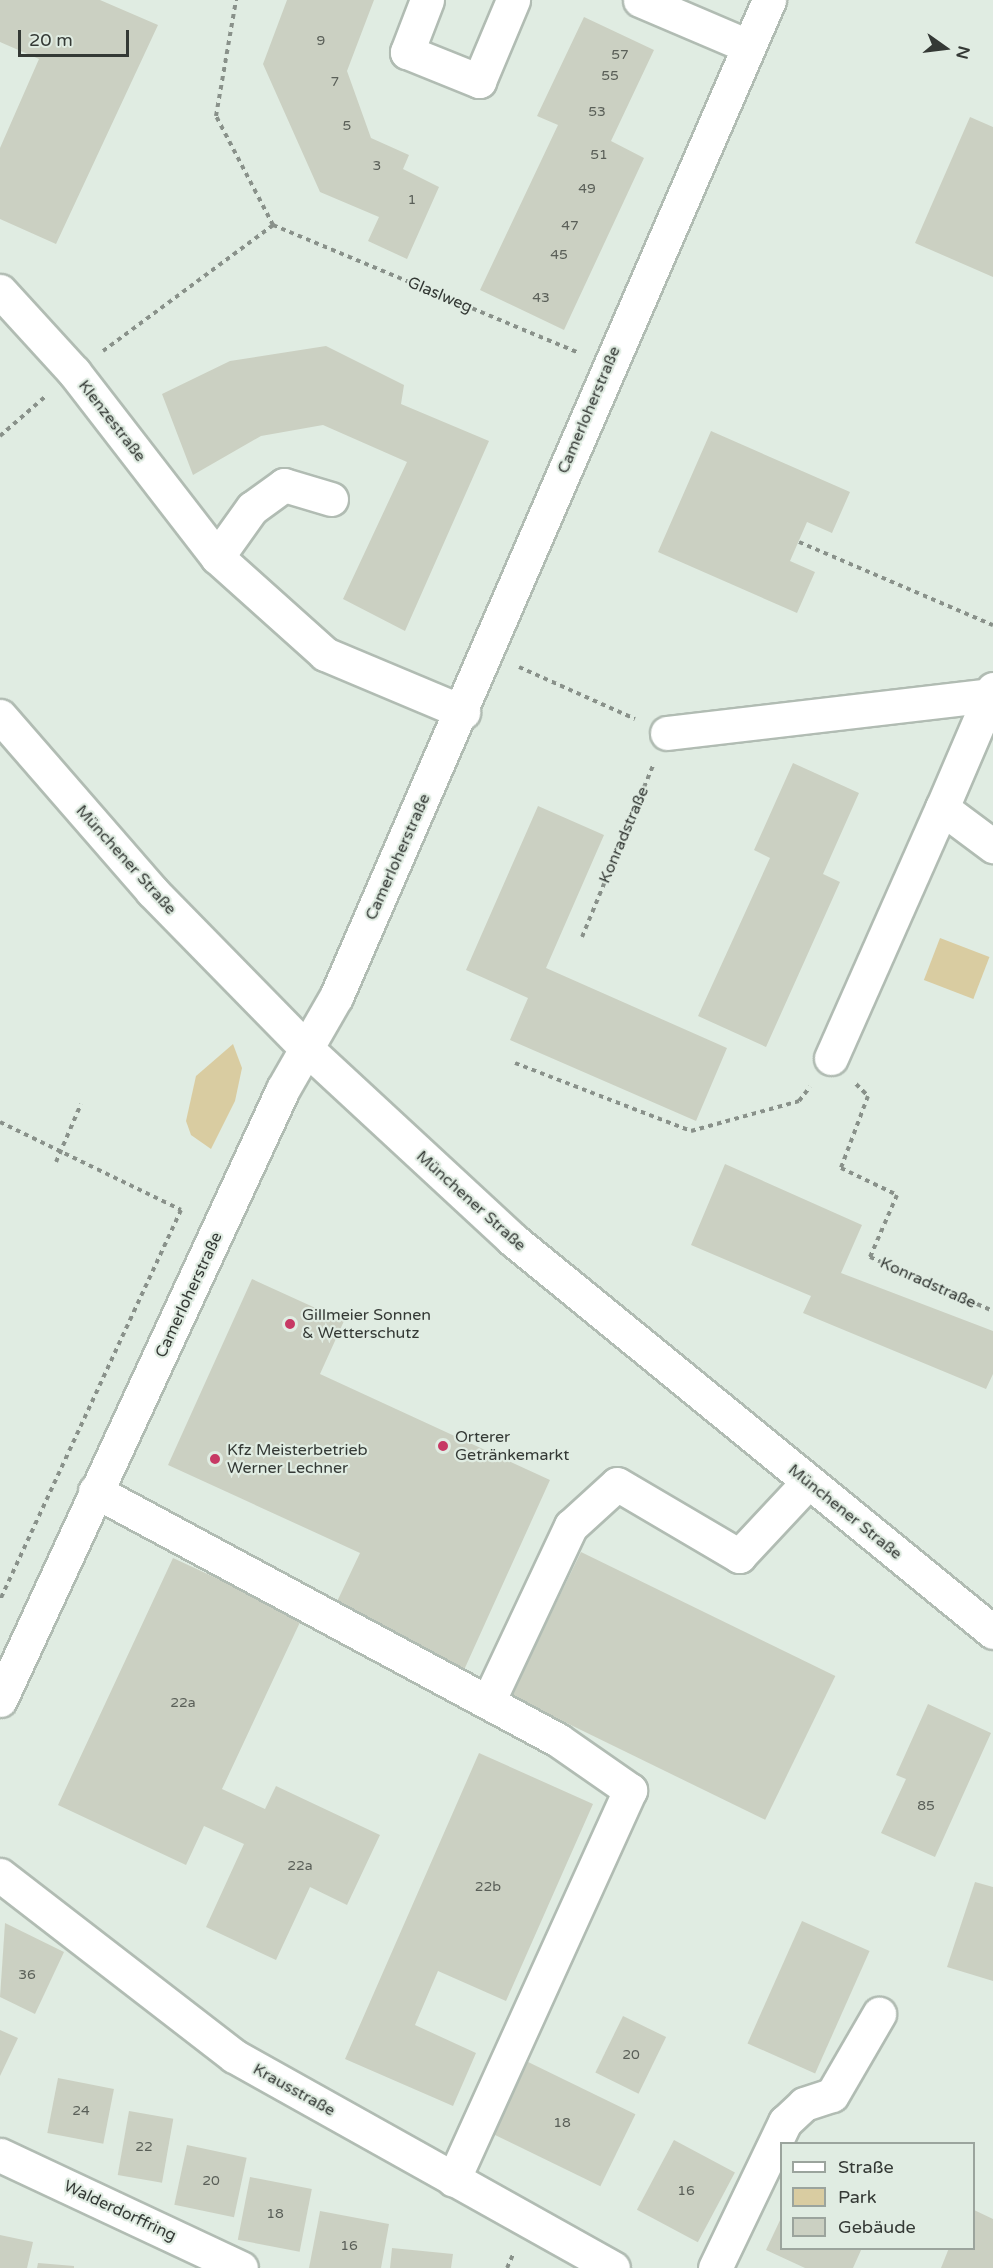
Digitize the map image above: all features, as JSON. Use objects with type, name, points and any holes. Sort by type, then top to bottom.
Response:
[{"type":"street","points":[[427,0],[407,52],[479,81],[513,0]]},
{"type":"street","points":[[640,0],[748,46]]},
{"type":"street","name":"Camerloherstraße","points":[[0,1700],[95,1491],[306,1048],[336,997],[463,712],[608,365],[769,0]]},
{"type":"street","name":"Klenzestraße","points":[[0,291],[74,372],[217,557],[325,654],[463,712]]},
{"type":"street","points":[[217,557],[252,508],[284,484],[331,499]]},
{"type":"street","points":[[667,733],[992,692]]},
{"type":"street","points":[[831,1058],[992,692]]},
{"type":"street","name":"Münchener Straße","points":[[0,716],[152,891],[306,1048],[512,1239],[993,1632]]},
{"type":"street","points":[[942,808],[993,846]]},
{"type":"street","points":[[488,1702],[571,1526],[617,1484],[740,1556],[808,1482]]},
{"type":"street","points":[[95,1491],[558,1740],[630,1790],[453,2180]]},
{"type":"street","name":"Krausstraße","points":[[0,1875],[234,2056],[613,2268]]},
{"type":"street","points":[[715,2268],[785,2122],[804,2104],[832,2096],[879,2014]]},
{"type":"street","name":"Walderdorffring","points":[[0,2155],[241,2268]]},
{"type":"path","points":[[0,436],[74,372],[273,225],[216,116],[236,0]]},
{"type":"path","name":"Glaslweg","points":[[273,225],[608,365]]},
{"type":"path","points":[[799,542],[993,625]]},
{"type":"path","points":[[487,653],[667,733]]},
{"type":"path","name":"Konradstraße","points":[[582,937],[667,733]]},
{"type":"path","points":[[514,1063],[691,1131],[799,1101],[831,1058]]},
{"type":"path","name":"Konradstraße","points":[[831,1058],[868,1096],[841,1168],[897,1195],[870,1257],[993,1311]]},
{"type":"path","points":[[56,1162],[81,1104]]},
{"type":"path","points":[[0,1122],[182,1210],[0,1600]]},
{"type":"green space","points":[[940,938],[989,957],[973,999],[924,980]]},
{"type":"green space","points":[[233,1044],[242,1068],[235,1101],[211,1149],[191,1135],[186,1121],[196,1076]]},
{"type":"building","points":[[0,0],[100,0],[158,25],[56,244],[0,219],[0,148],[39,59],[0,42]]},
{"type":"building","points":[[287,0],[374,0],[347,71],[371,138],[409,155],[403,169],[439,187],[407,259],[368,241],[379,217],[320,192],[263,64]]},
{"type":"building","points":[[584,17],[654,50],[611,141],[644,158],[564,330],[480,290],[558,125],[537,116]]},
{"type":"building","points":[[970,117],[993,127],[993,277],[915,243]]},
{"type":"building","points":[[326,346],[404,385],[401,404],[489,441],[405,631],[343,599],[407,462],[323,425],[261,436],[193,475],[162,394],[230,361]]},
{"type":"building","points":[[711,431],[850,492],[832,533],[807,522],[790,561],[815,572],[797,613],[658,552]]},
{"type":"building","points":[[793,763],[859,793],[823,874],[840,882],[766,1047],[698,1016],[770,858],[754,850]]},
{"type":"building","points":[[538,806],[604,835],[546,968],[727,1048],[696,1121],[510,1040],[528,998],[466,970]]},
{"type":"building","points":[[725,1164],[862,1225],[841,1273],[993,1331],[993,1374],[986,1389],[803,1313],[811,1296],[691,1245]]},
{"type":"building","points":[[252,1279],[344,1321],[320,1374],[550,1480],[464,1670],[333,1610],[360,1553],[168,1465]]},
{"type":"building","points":[[581,1552],[835,1676],[765,1820],[511,1696]]},
{"type":"building","points":[[173,1558],[302,1618],[222,1789],[265,1809],[276,1786],[380,1835],[347,1905],[310,1887],[276,1960],[206,1927],[244,1844],[204,1826],[186,1865],[58,1805]]},
{"type":"building","points":[[928,1704],[991,1733],[935,1857],[881,1833],[906,1779],[896,1775]]},
{"type":"building","points":[[479,1753],[593,1804],[506,2001],[438,1971],[415,2025],[476,2053],[453,2106],[345,2059]]},
{"type":"building","points":[[975,1882],[993,1887],[993,1981],[947,1967]]},
{"type":"building","points":[[802,1921],[870,1951],[815,2074],[747,2043]]},
{"type":"building","points":[[5,1923],[64,1952],[35,2014],[0,1997]]},
{"type":"building","points":[[623,2016],[666,2037],[639,2094],[595,2073]]},
{"type":"building","points":[[0,2030],[18,2038],[0,2076]]},
{"type":"building","points":[[524,2060],[635,2114],[600,2186],[489,2132]]},
{"type":"building","points":[[58,2078],[114,2089],[103,2144],[47,2133]]},
{"type":"building","points":[[129,2111],[173,2119],[162,2183],[118,2175]]},
{"type":"building","points":[[674,2140],[735,2172],[698,2242],[637,2210]]},
{"type":"building","points":[[187,2145],[247,2158],[234,2217],[174,2205]]},
{"type":"building","points":[[250,2177],[312,2189],[300,2252],[238,2240]]},
{"type":"building","points":[[975,2210],[993,2219],[993,2268],[941,2268],[948,2250],[975,2250]]},
{"type":"building","points":[[320,2211],[389,2224],[381,2268],[309,2268]]},
{"type":"building","points":[[780,2220],[780,2250],[861,2250],[853,2268],[805,2268],[766,2250]]},
{"type":"building","points":[[0,2235],[33,2242],[27,2268],[0,2268]]},
{"type":"building","points":[[392,2248],[453,2254],[451,2268],[390,2268]]},
{"type":"building","points":[[38,2263],[74,2266],[74,2268],[37,2268]]},
{"type":"place","name":"Gillmeier Sonnen & Wetterschutz","points":[[290,1324]]},
{"type":"place","name":"Orterer Getränkemarkt","points":[[443,1446]]},
{"type":"place","name":"Kfz Meisterbetrieb Werner Lechner","points":[[215,1459]]}]
